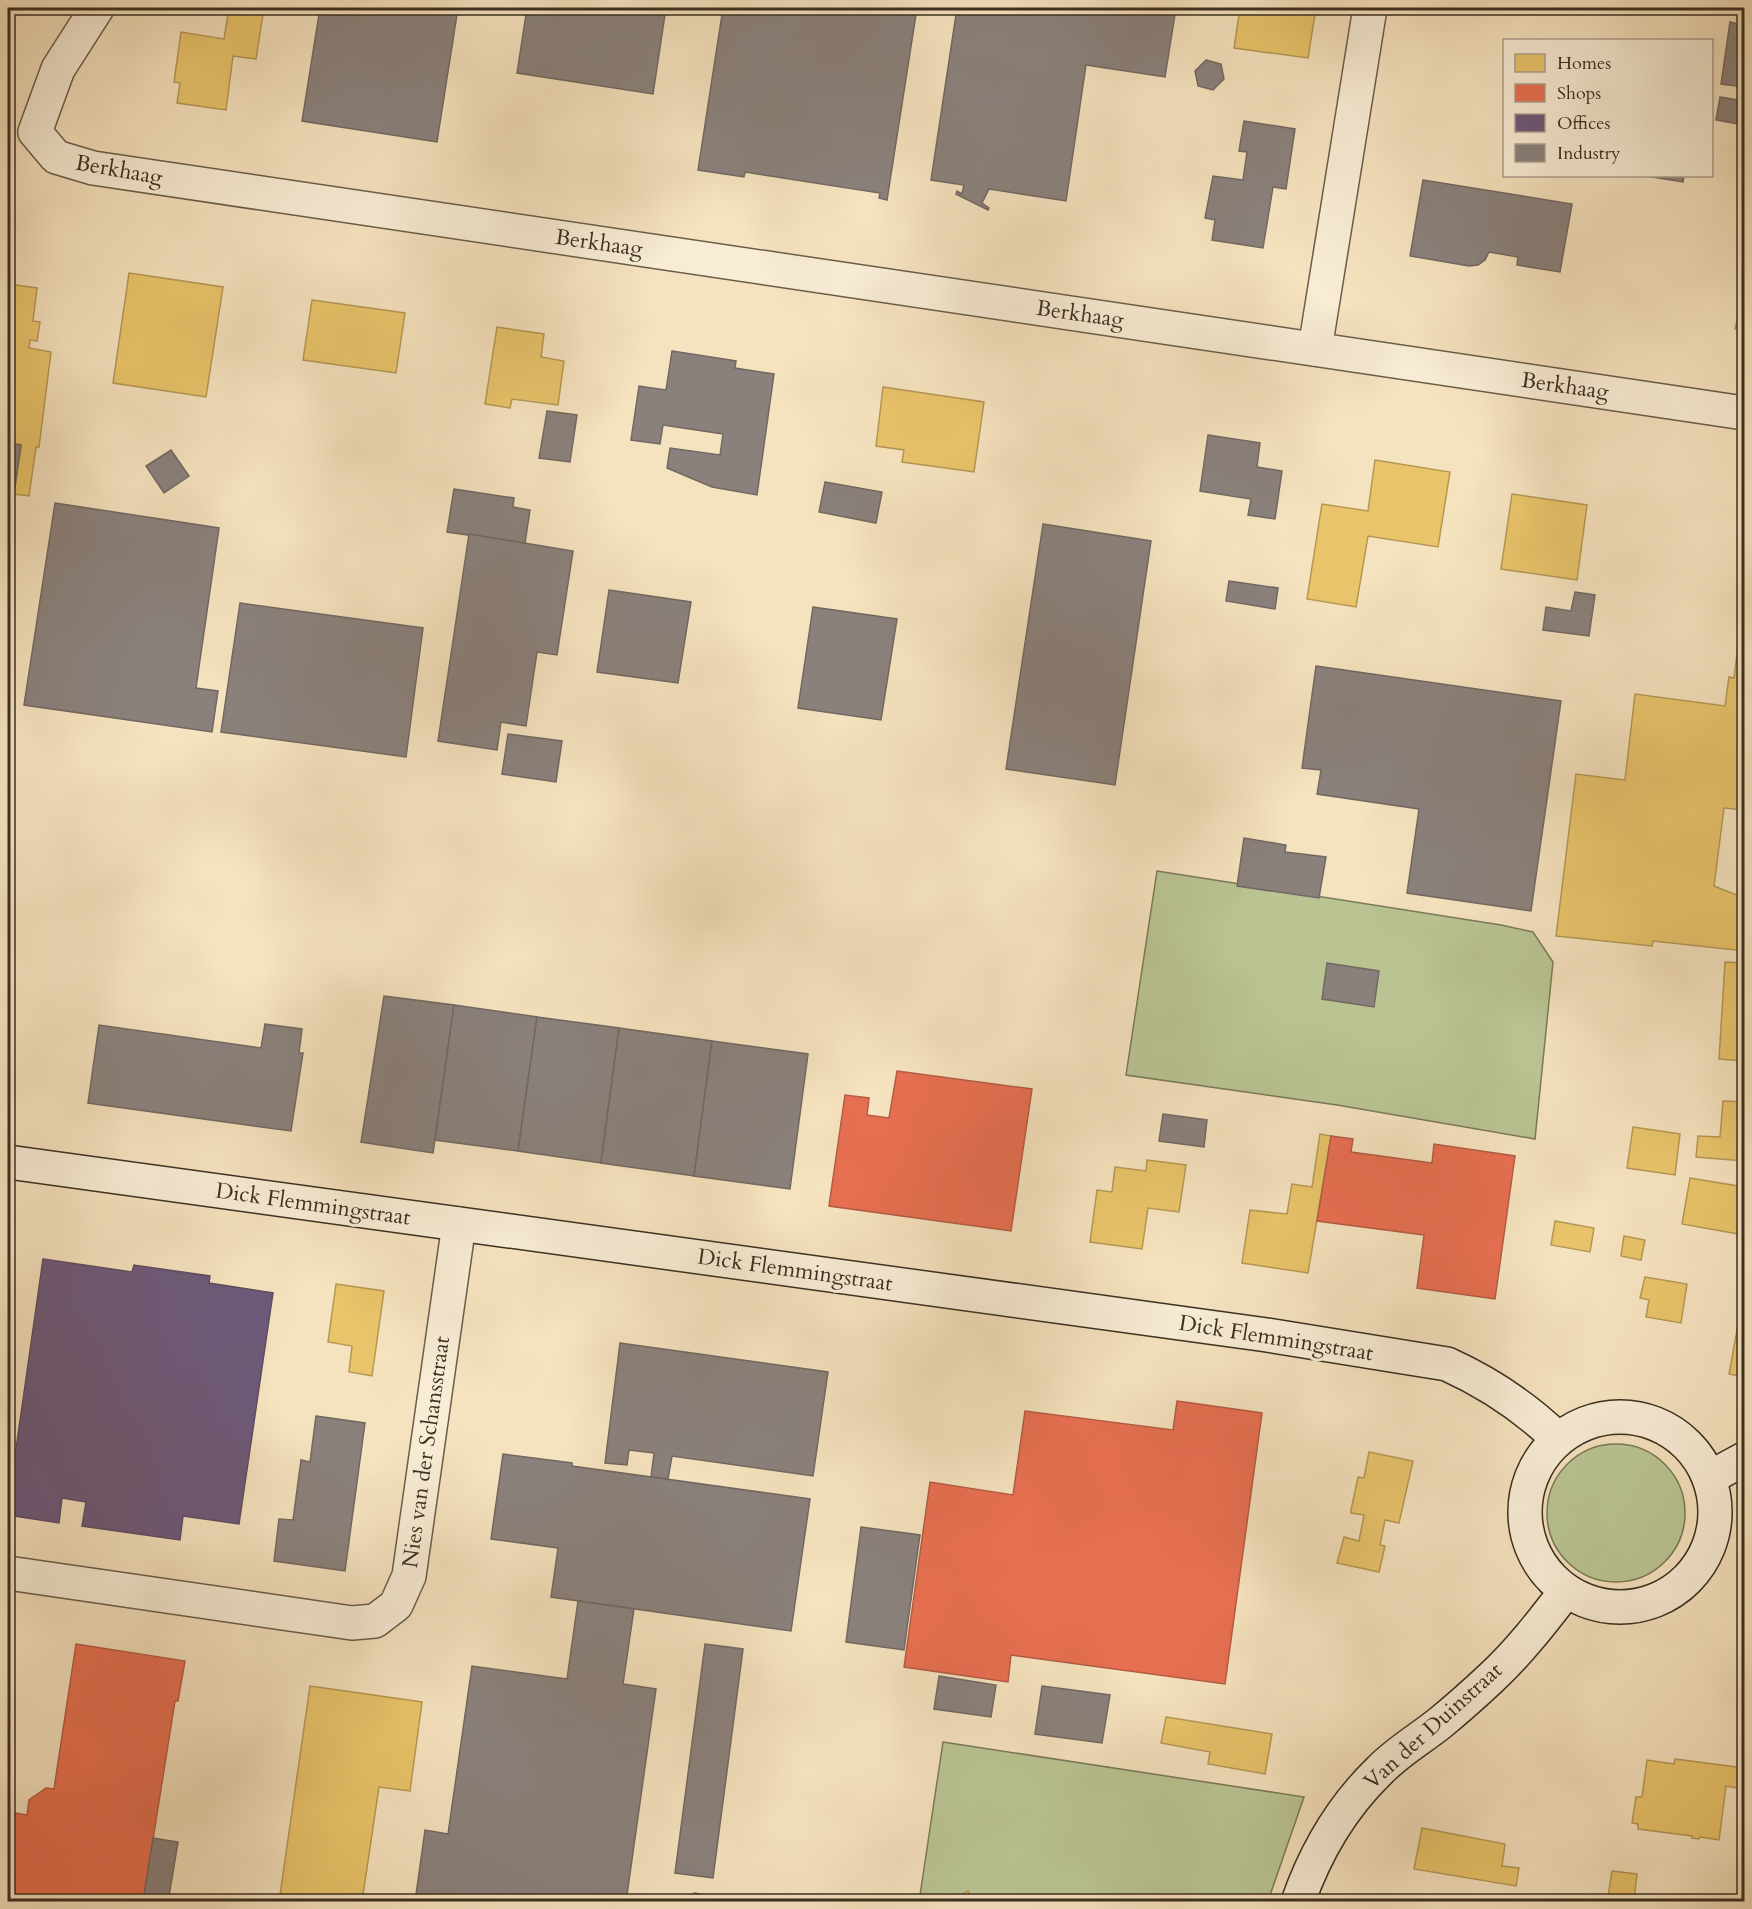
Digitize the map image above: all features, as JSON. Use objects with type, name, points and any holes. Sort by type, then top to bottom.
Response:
[{"type":"street","name":"Berkhaag","points":[[97,8],[58,69],[34,132],[56,157],[93,168],[1744,413]]},
{"type":"street","points":[[1314,349],[1370,8]]},
{"type":"street","name":"Dick Flemmingstraat","points":[[8,1162],[1267,1335],[1447,1364],[1500,1392],[1539,1420],[1558,1439]]},
{"type":"street","name":"Nies van der Schansstraat","points":[[8,1573],[352,1623],[375,1621],[396,1605],[409,1576],[459,1224]]},
{"type":"street","points":[[1626,1417],[1649,1421],[1671,1432],[1690,1447],[1709,1478],[1715,1503],[1714,1528],[1706,1553],[1684,1583],[1663,1598],[1626,1608],[1601,1606],[1566,1591],[1551,1578],[1532,1550],[1525,1524],[1526,1497],[1533,1472],[1548,1449],[1558,1439],[1578,1426],[1601,1419],[1626,1417]]},
{"type":"street","points":[[1709,1478],[1744,1459]]},
{"type":"street","name":"Van der Duinstraat","points":[[1298,1902],[1327,1836],[1365,1786],[1396,1756],[1439,1723],[1493,1676],[1541,1623],[1566,1591]]},
{"type":"green space","points":[[1157,871],[1533,932],[1553,962],[1535,1139],[1337,1105],[1126,1075]]},
{"type":"green space","points":[[1616,1444],[1642,1449],[1665,1464],[1680,1487],[1685,1513],[1680,1539],[1665,1562],[1642,1577],[1616,1582],[1590,1577],[1567,1562],[1552,1539],[1547,1513],[1552,1487],[1567,1464],[1590,1449]]},
{"type":"green space","points":[[943,1742],[1304,1797],[1268,1901],[919,1902]]},
{"type":"building: Homes","points":[[229,8],[264,8],[256,59],[233,56],[226,110],[177,103],[180,83],[174,82],[181,32],[224,39]]},
{"type":"building: Homes","points":[[1240,8],[1316,8],[1308,58],[1234,48]]},
{"type":"building: Homes","points":[[129,273],[223,287],[206,397],[113,383]]},
{"type":"building: Homes","points":[[8,284],[37,288],[33,321],[40,322],[37,341],[30,340],[29,348],[51,352],[39,447],[36,447],[29,496],[14,494],[21,445],[8,443]]},
{"type":"building: Homes","points":[[312,300],[405,313],[396,373],[303,360]]},
{"type":"building: Homes","points":[[1739,312],[1744,313],[1744,331],[1735,329]]},
{"type":"building: Homes","points":[[497,327],[544,334],[541,357],[564,361],[558,405],[512,399],[510,408],[485,404]]},
{"type":"building: Homes","points":[[883,387],[984,402],[974,472],[902,462],[904,450],[876,446]]},
{"type":"building: Homes","points":[[1375,460],[1450,472],[1438,547],[1368,536],[1356,607],[1307,599],[1322,504],[1368,511]]},
{"type":"building: Homes","points":[[1512,494],[1587,505],[1577,580],[1501,569]]},
{"type":"building: Homes","points":[[1741,621],[1744,622],[1744,810],[1724,808],[1714,886],[1744,898],[1744,951],[1653,941],[1652,946],[1556,936],[1576,774],[1625,780],[1635,694],[1725,706],[1729,677],[1734,678]]},
{"type":"building: Homes","points":[[1725,962],[1744,963],[1744,1061],[1719,1059]]},
{"type":"building: Homes","points":[[1723,1101],[1744,1102],[1744,1161],[1696,1157],[1698,1136],[1720,1137]]},
{"type":"building: Homes","points":[[1633,1127],[1680,1134],[1675,1175],[1627,1168]]},
{"type":"building: Homes","points":[[1320,1134],[1331,1136],[1308,1273],[1242,1263],[1250,1210],[1287,1214],[1292,1184],[1312,1187]]},
{"type":"building: Homes","points":[[1147,1160],[1186,1165],[1179,1212],[1148,1208],[1142,1249],[1090,1242],[1097,1190],[1112,1192],[1115,1167],[1146,1171]]},
{"type":"building: Homes","points":[[1690,1178],[1744,1187],[1744,1235],[1682,1224]]},
{"type":"building: Homes","points":[[1555,1221],[1594,1228],[1590,1252],[1551,1245]]},
{"type":"building: Homes","points":[[1624,1236],[1645,1240],[1641,1260],[1621,1256]]},
{"type":"building: Homes","points":[[1645,1277],[1687,1284],[1681,1323],[1646,1317],[1649,1300],[1640,1298]]},
{"type":"building: Homes","points":[[336,1284],[384,1291],[372,1376],[349,1372],[352,1346],[328,1342]]},
{"type":"building: Homes","points":[[1744,1292],[1744,1377],[1729,1374]]},
{"type":"building: Homes","points":[[1369,1452],[1413,1461],[1399,1523],[1385,1520],[1380,1545],[1385,1546],[1379,1572],[1337,1563],[1344,1537],[1359,1541],[1364,1515],[1351,1513],[1351,1510],[1358,1477],[1364,1478]]},
{"type":"building: Homes","points":[[310,1686],[422,1702],[410,1791],[379,1787],[363,1895],[394,1899],[394,1902],[279,1902]]},
{"type":"building: Homes","points":[[1166,1717],[1272,1734],[1265,1774],[1208,1764],[1210,1752],[1161,1743]]},
{"type":"building: Homes","points":[[1675,1759],[1744,1768],[1744,1789],[1726,1786],[1719,1840],[1638,1829],[1638,1824],[1632,1823],[1636,1797],[1642,1797],[1647,1760],[1674,1764]]},
{"type":"building: Homes","points":[[1422,1828],[1505,1844],[1502,1866],[1519,1868],[1516,1886],[1414,1869]]},
{"type":"building: Homes","points":[[1612,1871],[1637,1874],[1634,1900],[1608,1897]]},
{"type":"building: Homes","points":[[968,1891],[975,1902],[954,1902],[953,1899]]},
{"type":"building: Homes","points":[[1558,1896],[1599,1902],[1557,1902]]},
{"type":"building: Shops","points":[[897,1071],[1032,1089],[1011,1231],[829,1206],[845,1095],[869,1098],[867,1115],[889,1118]]},
{"type":"building: Shops","points":[[1331,1136],[1353,1139],[1351,1152],[1432,1163],[1434,1144],[1515,1156],[1495,1299],[1417,1288],[1424,1235],[1317,1221]]},
{"type":"building: Shops","points":[[1177,1401],[1262,1413],[1225,1684],[1011,1655],[1008,1682],[904,1667],[930,1482],[1013,1495],[1025,1411],[1173,1430]]},
{"type":"building: Shops","points":[[76,1644],[185,1661],[178,1701],[175,1701],[143,1902],[8,1902],[8,1812],[27,1815],[29,1800],[46,1788],[54,1789]]},
{"type":"building: Offices","points":[[43,1259],[132,1272],[134,1265],[210,1276],[209,1283],[273,1293],[239,1524],[183,1516],[180,1540],[82,1526],[86,1502],[62,1498],[59,1523],[8,1515],[8,1462],[14,1463]]},
{"type":"building: Industry","points":[[320,8],[458,8],[437,142],[302,121]]},
{"type":"building: Industry","points":[[527,8],[666,8],[653,94],[517,73]]},
{"type":"building: Industry","points":[[723,8],[917,8],[887,200],[879,198],[880,193],[745,172],[744,177],[698,170]]},
{"type":"building: Industry","points":[[957,8],[1176,8],[1165,77],[1086,65],[1066,201],[989,189],[982,203],[989,208],[988,210],[956,194],[957,191],[962,194],[964,185],[931,180]]},
{"type":"building: Industry","points":[[1730,22],[1744,25],[1744,87],[1721,84]]},
{"type":"building: Industry","points":[[1206,60],[1221,64],[1224,79],[1213,90],[1198,86],[1195,71]]},
{"type":"building: Industry","points":[[1720,97],[1744,101],[1744,125],[1716,120]]},
{"type":"building: Industry","points":[[1244,121],[1295,129],[1286,189],[1273,187],[1263,248],[1212,240],[1215,220],[1205,218],[1213,176],[1243,180],[1247,152],[1239,151]]},
{"type":"building: Industry","points":[[1652,177],[1684,177],[1683,182]]},
{"type":"building: Industry","points":[[1423,180],[1572,204],[1560,272],[1517,265],[1518,257],[1489,252],[1485,260],[1478,265],[1469,266],[1410,256]]},
{"type":"building: Industry","points":[[672,351],[736,361],[735,368],[774,374],[757,495],[712,487],[667,468],[670,448],[720,455],[723,434],[663,425],[660,444],[631,440],[639,386],[666,390]]},
{"type":"building: Industry","points":[[547,411],[577,415],[570,462],[539,458]]},
{"type":"building: Industry","points":[[1208,435],[1260,443],[1257,467],[1282,471],[1275,519],[1248,515],[1251,499],[1200,491]]},
{"type":"building: Industry","points":[[8,443],[21,445],[14,494],[8,493]]},
{"type":"building: Industry","points":[[171,450],[189,476],[164,493],[146,466]]},
{"type":"building: Industry","points":[[825,482],[882,492],[876,523],[819,512]]},
{"type":"building: Industry","points":[[454,489],[514,498],[513,507],[530,510],[525,543],[447,532]]},
{"type":"building: Industry","points":[[55,503],[219,528],[196,688],[218,691],[212,732],[24,705]]},
{"type":"building: Industry","points":[[1043,524],[1151,541],[1115,785],[1006,769]]},
{"type":"building: Industry","points":[[469,534],[573,551],[557,655],[537,652],[526,726],[501,722],[497,750],[438,741]]},
{"type":"building: Industry","points":[[1229,581],[1278,588],[1275,609],[1226,601]]},
{"type":"building: Industry","points":[[609,590],[691,602],[678,683],[597,672]]},
{"type":"building: Industry","points":[[1575,592],[1595,595],[1589,636],[1543,630],[1546,607],[1571,611]]},
{"type":"building: Industry","points":[[240,603],[423,628],[406,757],[221,732]]},
{"type":"building: Industry","points":[[813,607],[897,619],[881,720],[798,708]]},
{"type":"building: Industry","points":[[1316,666],[1561,701],[1531,911],[1407,893],[1419,809],[1317,794],[1321,770],[1302,768]]},
{"type":"building: Industry","points":[[508,734],[562,741],[556,782],[502,774]]},
{"type":"building: Industry","points":[[1244,838],[1286,845],[1285,852],[1326,857],[1319,898],[1237,886]]},
{"type":"building: Industry","points":[[1327,963],[1379,971],[1374,1007],[1322,999]]},
{"type":"building: Industry","points":[[384,996],[454,1005],[433,1153],[361,1142]]},
{"type":"building: Industry","points":[[454,1005],[537,1017],[518,1151],[435,1140]]},
{"type":"building: Industry","points":[[537,1017],[619,1028],[601,1163],[518,1151]]},
{"type":"building: Industry","points":[[265,1024],[302,1029],[299,1053],[303,1053],[291,1131],[88,1103],[99,1025],[261,1048]]},
{"type":"building: Industry","points":[[619,1028],[712,1041],[694,1176],[601,1163]]},
{"type":"building: Industry","points":[[712,1041],[808,1054],[790,1189],[694,1176]]},
{"type":"building: Industry","points":[[1163,1114],[1207,1120],[1204,1147],[1159,1141]]},
{"type":"building: Industry","points":[[620,1343],[828,1372],[813,1476],[672,1456],[668,1479],[651,1477],[654,1453],[629,1450],[627,1465],[605,1463]]},
{"type":"building: Industry","points":[[316,1416],[365,1423],[345,1571],[274,1561],[279,1519],[293,1520],[301,1460],[310,1462]]},
{"type":"building: Industry","points":[[503,1454],[572,1463],[572,1466],[810,1499],[791,1631],[551,1597],[558,1548],[491,1539]]},
{"type":"building: Industry","points":[[861,1527],[920,1535],[904,1650],[846,1642]]},
{"type":"building: Industry","points":[[578,1601],[634,1609],[623,1684],[656,1689],[626,1902],[415,1902],[425,1830],[448,1834],[472,1666],[567,1679]]},
{"type":"building: Industry","points":[[705,1644],[743,1649],[713,1878],[675,1873]]},
{"type":"building: Industry","points":[[939,1676],[996,1685],[991,1717],[934,1709]]},
{"type":"building: Industry","points":[[1042,1686],[1110,1695],[1102,1743],[1035,1734]]},
{"type":"building: Industry","points":[[153,1838],[178,1842],[168,1902],[143,1902]]},
{"type":"building: Industry","points":[[694,1893],[751,1902],[693,1902]]}]
